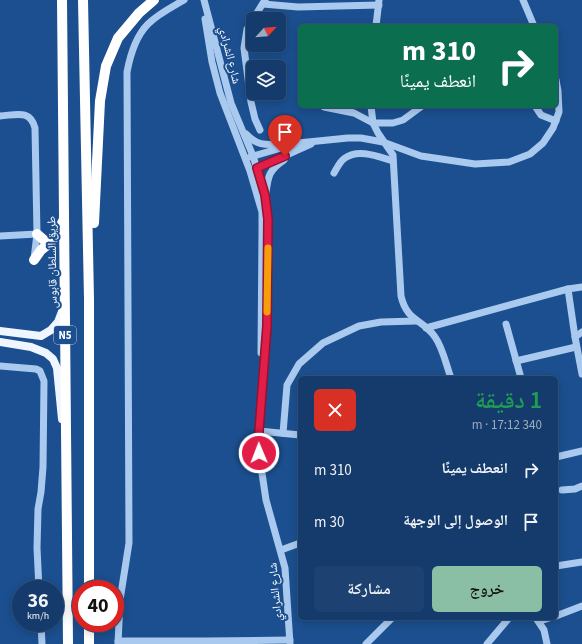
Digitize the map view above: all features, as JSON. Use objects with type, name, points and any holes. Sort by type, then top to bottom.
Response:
[{"type":"highway","name":"طريق السلطان قابوس","points":[[61,0],[63,26],[68,644]]},
{"type":"highway","name":"N5","points":[[83,0],[89,299],[89,580]]},
{"type":"highway","points":[[89,299],[100,101],[106,66],[118,38],[139,13],[154,0]]},
{"type":"highway","points":[[34,260],[58,231],[64,218]]},
{"type":"highway","points":[[37,234],[45,241],[50,242]]},
{"type":"highway","points":[[89,632],[89,644]]},
{"type":"main road","points":[[0,331],[41,336],[51,330],[58,322],[65,304]]},
{"type":"main road","points":[[0,342],[31,347],[46,353],[53,359],[57,368],[67,484]]},
{"type":"street","points":[[184,0],[148,24],[134,45],[127,72],[129,543],[120,600],[118,642],[290,642]]},
{"type":"street","name":"شارع الشرادي","points":[[204,0],[231,103],[253,156],[265,195],[268,219],[267,326],[259,431],[259,453],[264,489],[285,568],[290,642]]},
{"type":"street","name":"شارع الشرادي","points":[[204,0],[208,44],[215,76],[223,102],[250,171],[262,218],[260,367],[262,397]]},
{"type":"street","points":[[523,0],[533,24]]},
{"type":"street","points":[[260,130],[255,119],[251,102],[244,48],[247,29],[264,2],[298,7],[379,3],[376,24]]},
{"type":"street","points":[[245,159],[314,142],[361,138],[383,142],[421,156],[475,164],[509,162],[530,154],[543,143],[553,128],[559,112],[558,91]]},
{"type":"street","points":[[329,108],[354,113],[373,123],[393,123],[403,120],[419,108]]},
{"type":"street","points":[[371,108],[373,123],[392,155],[393,161],[401,296],[407,311],[416,321],[426,328],[437,341],[448,376]]},
{"type":"street","points":[[536,108],[541,116],[556,120]]},
{"type":"street","points":[[0,116],[24,114],[29,116],[33,121],[35,128],[37,234],[34,260]]},
{"type":"street","points":[[244,132],[253,140],[262,145],[299,146]]},
{"type":"street","points":[[250,171],[299,146]]},
{"type":"street","points":[[265,195],[268,178],[274,167],[299,146]]},
{"type":"street","points":[[334,173],[344,158],[352,154],[363,153],[393,161]]},
{"type":"street","points":[[0,236],[37,234]]},
{"type":"street","points":[[426,328],[568,289],[582,287]]},
{"type":"street","points":[[568,289],[576,347],[582,374]]},
{"type":"street","points":[[284,433],[287,385],[300,364],[323,343],[359,326],[381,322],[416,321]]},
{"type":"street","points":[[506,324],[520,376]]},
{"type":"street","points":[[575,337],[582,332]]},
{"type":"street","points":[[516,361],[576,347]]},
{"type":"street","points":[[0,366],[36,369],[40,371],[44,381],[43,466],[38,509],[37,548],[39,580]]},
{"type":"street","points":[[259,431],[298,435]]},
{"type":"street","points":[[558,456],[582,451]]},
{"type":"street","points":[[562,490],[582,486]]},
{"type":"street","points":[[281,550],[298,544]]},
{"type":"street","points":[[558,566],[582,562]]},
{"type":"street","points":[[558,615],[580,609]]},
{"type":"street","points":[[366,644],[390,620]]},
{"type":"street","points":[[487,644],[507,620]]},
{"type":"street","points":[[538,620],[544,630],[547,644]]},
{"type":"street","points":[[41,632],[42,644]]},
{"type":"slow traffic","points":[[267,312],[268,248]]},
{"type":"route","points":[[259,453],[259,431],[267,326],[268,219],[265,195],[257,168],[285,156]]}]
